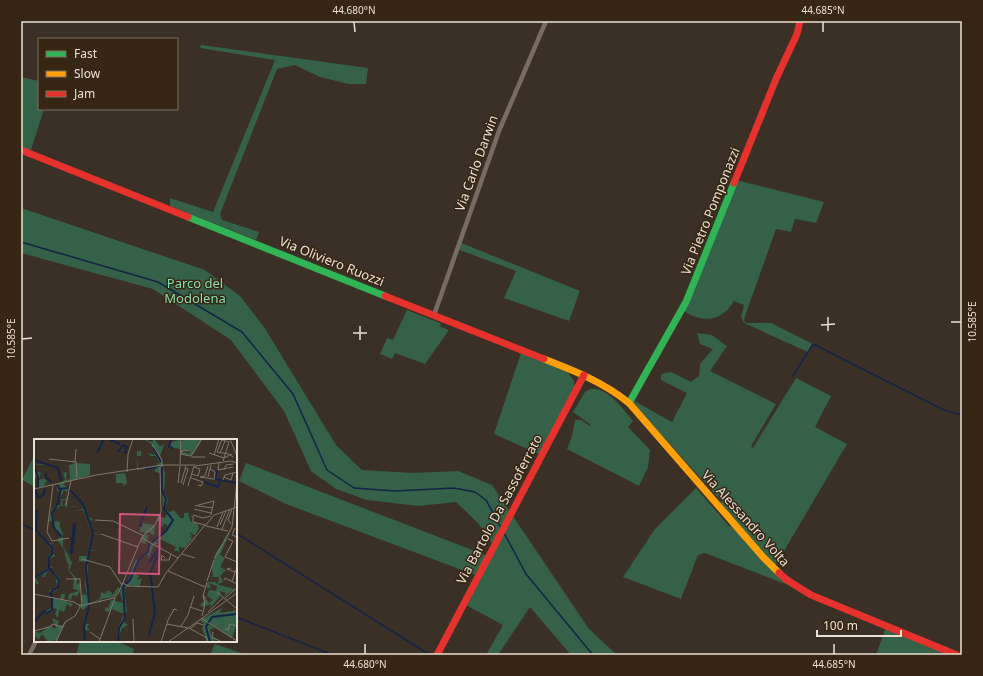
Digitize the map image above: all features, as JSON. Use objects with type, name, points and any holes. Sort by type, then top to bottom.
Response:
[{"type":"street","name":"Via Carlo Darwin","points":[[434,315],[498,131],[546,21]]},
{"type":"street","name":"Via Pietro Pomponazzi","points":[[629,403],[686,302],[776,79],[797,34],[800,21]]},
{"type":"street","name":"Via Oliviero Ruozzi","points":[[21,150],[584,375],[612,389],[629,403]]},
{"type":"street","name":"Via Bartolo Da Sassoferrato","points":[[437,655],[584,375]]},
{"type":"street","name":"Via Alessandro Volta","points":[[629,403],[763,557],[787,580],[834,607],[957,655]]},
{"type":"street","points":[[29,655],[36,642]]},
{"type":"green space","points":[[201,45],[368,68],[366,84],[349,84],[320,77],[295,65],[277,69],[220,214],[222,220],[259,232],[256,240],[170,206],[170,198],[213,212],[275,60],[200,48]]},
{"type":"green space","points":[[21,77],[38,81],[38,110],[44,110],[30,153],[21,150]]},
{"type":"green space","points":[[736,180],[824,202],[816,223],[795,219],[791,232],[776,229],[744,319],[745,323],[771,323],[813,344],[808,352],[744,323],[741,317],[744,305],[734,301],[723,314],[711,319],[697,317],[682,310]]},
{"type":"green space","name":"Parco del Modolena","points":[[21,208],[205,270],[240,296],[264,327],[336,445],[362,470],[413,473],[458,471],[492,485],[589,629],[617,655],[571,655],[530,607],[498,655],[486,655],[503,625],[464,604],[478,576],[286,504],[239,481],[246,463],[488,556],[494,546],[478,523],[456,502],[419,506],[367,500],[336,489],[311,471],[284,411],[231,340],[153,289],[21,253]]},
{"type":"green space","points":[[459,242],[580,291],[569,321],[504,298],[516,271],[457,249]]},
{"type":"green space","points":[[407,310],[440,323],[441,327],[449,330],[425,364],[395,353],[392,359],[380,354],[387,338],[393,340]]},
{"type":"green space","points":[[697,333],[712,335],[727,346],[710,371],[776,404],[751,446],[753,448],[796,378],[831,396],[815,427],[847,444],[774,568],[801,590],[705,553],[698,555],[681,599],[623,577],[655,529],[696,488],[729,526],[736,525],[719,506],[721,501],[667,441],[629,403],[631,399],[672,422],[687,393],[661,380],[661,374],[671,372],[691,382],[699,376],[700,364],[713,349],[700,344]]},
{"type":"green space","points":[[522,350],[564,367],[574,381],[574,393],[541,455],[494,434]]},
{"type":"green space","points":[[590,389],[602,391],[614,399],[633,421],[628,427],[650,450],[648,467],[639,486],[567,449],[572,436],[575,420],[581,420],[590,426],[591,425],[573,412],[585,392]]},
{"type":"green space","points":[[34,456],[34,486],[22,480]]},
{"type":"green space","points":[[886,627],[957,655],[876,655]]},
{"type":"green space","points":[[80,642],[118,642],[134,649],[133,655],[76,655]]},
{"type":"green space","points":[[215,644],[247,655],[210,655]]},
{"type":"waterway","points":[[21,242],[158,282],[242,332],[293,394],[327,470],[354,488],[395,491],[454,488],[475,492],[486,500],[501,528]]},
{"type":"waterway","points":[[793,376],[813,344],[944,410],[962,415]]},
{"type":"waterway","points":[[21,524],[34,530]]},
{"type":"waterway","points":[[504,533],[526,574],[593,655]]},
{"type":"waterway","points":[[237,534],[430,655]]},
{"type":"waterway","points":[[237,617],[333,655]]},
{"type":"traffic: fast","points":[[629,403],[686,302],[734,183]]},
{"type":"traffic: fast","points":[[188,217],[385,296]]},
{"type":"traffic: slow","points":[[544,359],[599,383],[629,403],[763,557],[779,573]]},
{"type":"traffic: jam","points":[[734,183],[776,79],[797,34],[800,21]]},
{"type":"traffic: jam","points":[[21,150],[188,217]]},
{"type":"traffic: jam","points":[[385,296],[544,359]]},
{"type":"traffic: jam","points":[[437,655],[584,375]]},
{"type":"traffic: jam","points":[[779,573],[787,580],[811,595],[957,655]]}]
